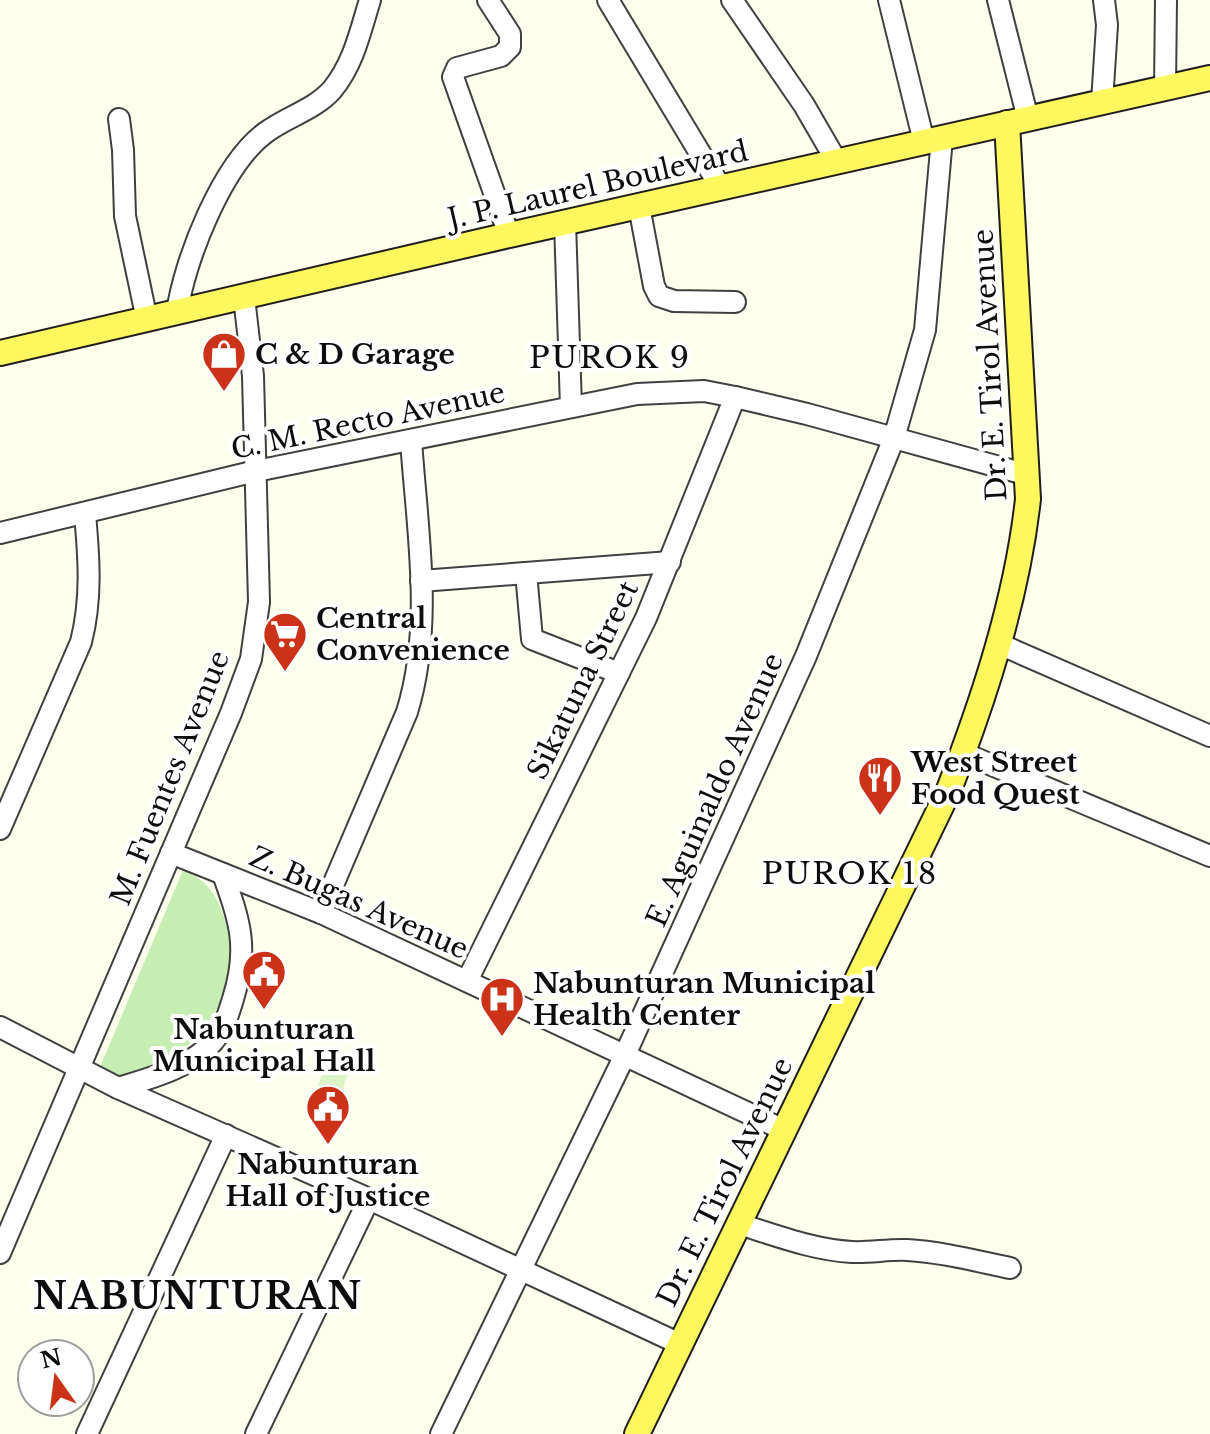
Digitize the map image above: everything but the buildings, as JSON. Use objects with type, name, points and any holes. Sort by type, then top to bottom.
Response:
[{"type":"main road","name":"J. P. Laurel Boulevard","points":[[0,353],[565,222],[1210,78]]},
{"type":"main road","name":"Dr. E. Tirol Avenue","points":[[637,1434],[948,792],[997,643],[1019,556],[1028,499],[1018,121]]},
{"type":"street","points":[[177,313],[182,281],[189,262],[212,207],[232,172],[261,136],[311,107],[331,90],[360,39],[370,0]]},
{"type":"street","points":[[488,0],[510,34],[510,47],[501,56],[457,68],[453,77],[509,235]]},
{"type":"street","points":[[608,0],[721,188]]},
{"type":"street","points":[[732,0],[804,105],[837,162]]},
{"type":"street","name":"E. Aguinaldo Avenue","points":[[441,1434],[624,1057],[806,656],[894,438],[925,330],[933,140],[889,0]]},
{"type":"street","points":[[998,0],[1018,121]]},
{"type":"street","points":[[1102,102],[1107,25],[1104,0]]},
{"type":"street","points":[[1165,88],[1166,0]]},
{"type":"street","points":[[119,119],[125,216],[147,320]]},
{"type":"street","points":[[639,206],[654,286],[659,296],[674,301],[735,302]]},
{"type":"street","points":[[565,222],[571,407]]},
{"type":"street","name":"M. Fuentes Avenue","points":[[1,1250],[231,713],[251,659],[259,602],[251,346],[244,297]]},
{"type":"street","name":"C. M. Recto Avenue","points":[[0,533],[256,471],[637,394],[666,392],[704,391],[735,397],[1028,475]]},
{"type":"street","name":"Sikatuna Street","points":[[467,981],[619,673],[670,562],[735,397]]},
{"type":"street","points":[[321,913],[407,712],[417,681],[421,652],[421,581],[411,440]]},
{"type":"street","points":[[0,829],[81,642],[87,620],[90,576],[85,514]]},
{"type":"street","points":[[421,581],[670,562]]},
{"type":"street","points":[[526,573],[532,639],[619,673]]},
{"type":"street","points":[[997,643],[1210,736]]},
{"type":"street","points":[[963,753],[1210,856]]},
{"type":"street","name":"Z. Bugas Avenue","points":[[171,853],[321,913],[784,1130]]},
{"type":"street","points":[[118,1088],[189,1060],[216,1038],[225,1024],[240,978],[243,948],[234,905],[223,874]]},
{"type":"street","points":[[0,1027],[118,1088],[369,1199],[680,1344]]},
{"type":"street","points":[[87,1434],[226,1135]]},
{"type":"street","points":[[256,1434],[369,1199]]},
{"type":"street","points":[[739,1224],[832,1249],[931,1252],[1010,1268]]},
{"type":"green space","points":[[183,870],[206,885],[223,915],[230,948],[224,992],[215,1013],[202,1031],[168,1059],[128,1074],[116,1076],[98,1072]]},
{"type":"green space","points":[[328,1056],[351,1063],[337,1108],[313,1101]]},
{"type":"place","name":"C & D Garage","points":[[224,393]]},
{"type":"place","name":"Central Convenience","points":[[285,673]]},
{"type":"place","name":"West Street Food Quest","points":[[880,817]]},
{"type":"place","name":"Nabunturan Municipal Hall","points":[[264,1011]]},
{"type":"place","name":"Nabunturan Municipal Health Center","points":[[502,1038]]},
{"type":"place","name":"Nabunturan Hall of Justice","points":[[328,1146]]},
{"type":"district","name":"PUROK 9","points":[[610,357]]},
{"type":"district","name":"PUROK 18","points":[[850,873]]},
{"type":"district","name":"NABUNTURAN","points":[[198,1296]]}]
